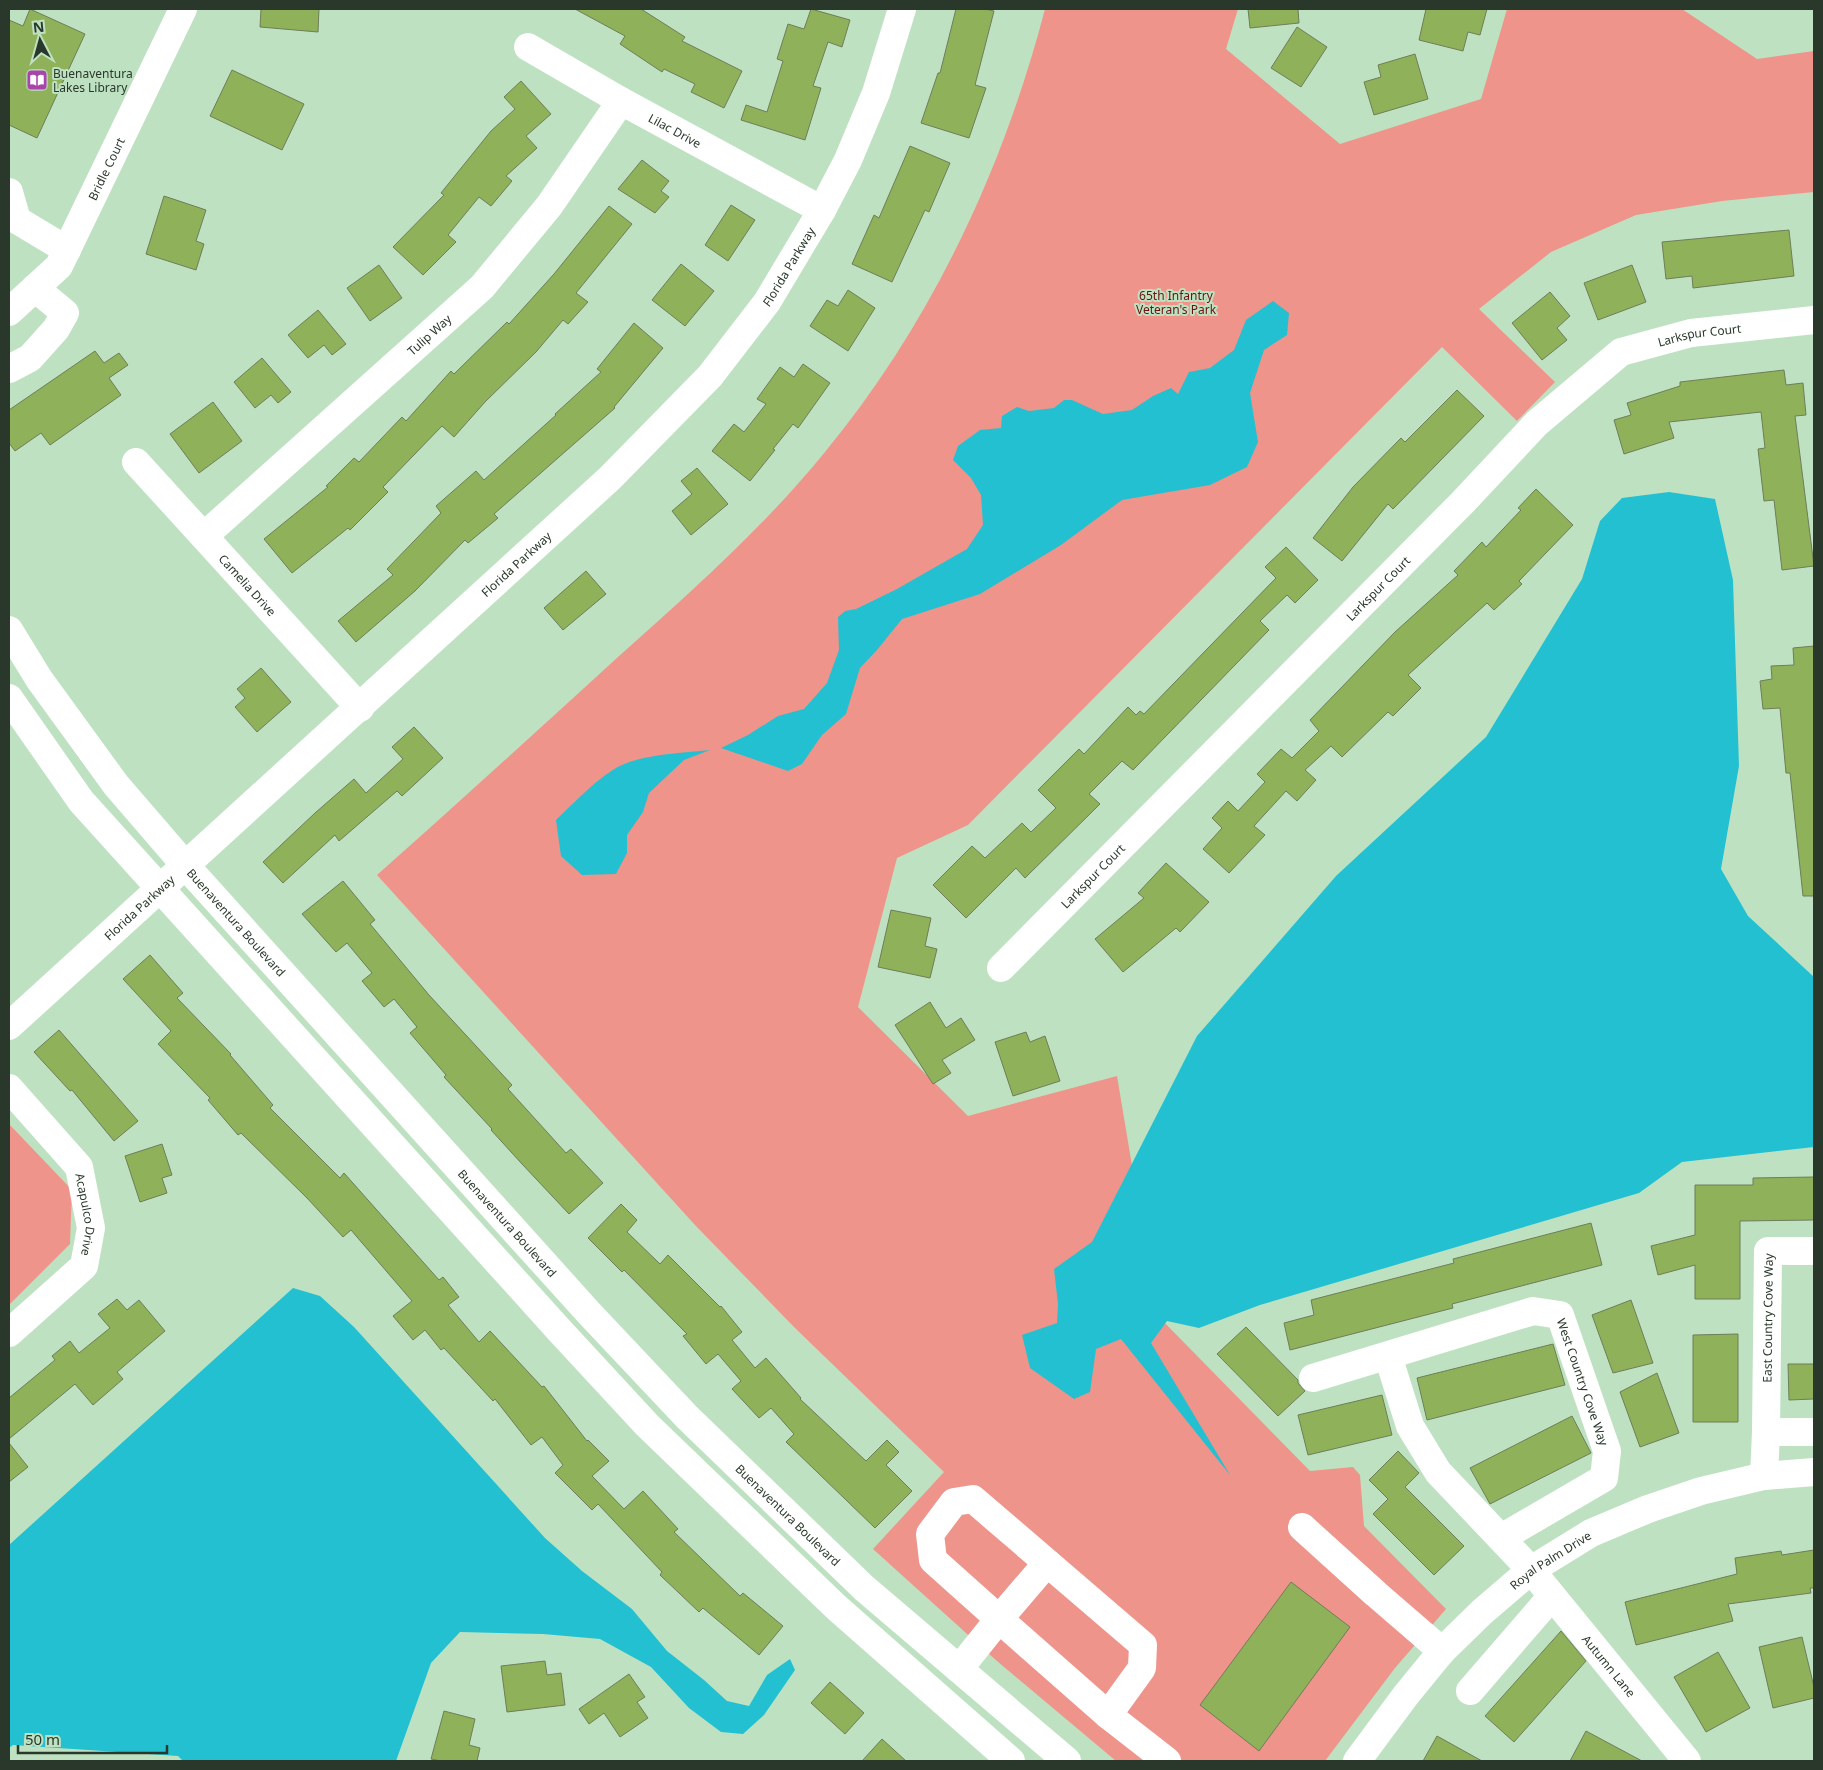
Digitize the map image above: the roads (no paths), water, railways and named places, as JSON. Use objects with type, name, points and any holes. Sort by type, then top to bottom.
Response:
[{"type":"street","name":"Bridle Court","points":[[9,312],[59,266],[183,9]]},
{"type":"street","name":"Florida Parkway","points":[[9,1026],[360,708],[610,478],[710,376],[767,302],[822,210],[848,160],[876,93],[902,9]]},
{"type":"street","name":"Lilac Drive","points":[[528,47],[622,102],[822,210]]},
{"type":"street","name":"Tulip Way","points":[[204,536],[482,287],[549,206],[622,102]]},
{"type":"street","points":[[9,192],[13,221],[67,250]]},
{"type":"street","points":[[9,369],[30,358],[56,329],[64,313],[35,288]]},
{"type":"street","name":"Larkspur Court","points":[[1001,968],[1448,517],[1537,423],[1621,352],[1691,333],[1814,320]]},
{"type":"street","name":"Camelia Drive","points":[[136,462],[360,708]]},
{"type":"street","name":"Buenaventura Boulevard","points":[[9,630],[40,679],[116,785],[185,865],[588,1312],[687,1417],[864,1588],[1067,1761]]},
{"type":"street","points":[[9,698],[81,801],[553,1324],[648,1425],[836,1607],[1011,1761]]},
{"type":"street","name":"Acapulco Drive","points":[[9,1088],[79,1167],[92,1228],[84,1266],[9,1333]]},
{"type":"street","name":"East Country Cove Way","points":[[1764,1476],[1768,1251],[1814,1251]]},
{"type":"street","name":"West Country Cove Way","points":[[1313,1378],[1533,1311],[1560,1314],[1607,1451],[1604,1478],[1500,1538]]},
{"type":"street","points":[[1388,1356],[1410,1426],[1438,1472],[1531,1570]]},
{"type":"street","points":[[1766,1432],[1814,1432]]},
{"type":"street","name":"Royal Palm Drive","points":[[1357,1761],[1406,1695],[1442,1651],[1482,1612],[1531,1570],[1591,1533],[1648,1509],[1700,1491],[1764,1476],[1814,1472]]},
{"type":"street","points":[[1108,1715],[1142,1668],[1143,1645],[973,1499],[954,1502],[930,1534],[933,1560],[1108,1715],[1167,1761]]},
{"type":"street","points":[[1302,1527],[1442,1651]]},
{"type":"street","points":[[959,1669],[1047,1563]]},
{"type":"street","name":"Autumn Lane","points":[[1531,1570],[1687,1761]]},
{"type":"street","points":[[1470,1691],[1552,1596]]},
{"type":"water","points":[[1273,301],[1289,313],[1287,335],[1264,350],[1250,393],[1258,442],[1247,467],[1210,485],[1122,500],[1061,545],[980,594],[902,619],[860,668],[846,714],[822,735],[802,764],[788,771],[721,748],[748,735],[778,716],[804,709],[827,683],[839,650],[838,617],[845,611],[856,609],[897,589],[967,549],[983,525],[981,495],[971,478],[953,460],[958,446],[980,430],[1001,428],[1002,416],[1017,407],[1029,411],[1054,408],[1064,400],[1072,400],[1103,414],[1132,410],[1153,396],[1171,388],[1178,394],[1189,372],[1210,368],[1234,350],[1246,320]]},
{"type":"water","points":[[1669,492],[1715,499],[1733,580],[1739,766],[1721,869],[1748,916],[1814,977],[1814,1147],[1682,1162],[1639,1193],[1260,1305],[1199,1328],[1167,1321],[1151,1343],[1230,1475],[1121,1339],[1096,1349],[1090,1392],[1074,1399],[1030,1368],[1022,1335],[1057,1323],[1058,1304],[1054,1269],[1092,1242],[1197,1036],[1336,876],[1486,737],[1582,579],[1600,521],[1622,498]]},
{"type":"water","points":[[710,750],[684,760],[649,793],[643,812],[627,835],[627,853],[616,874],[582,875],[561,856],[556,820],[587,790],[605,776],[622,765],[642,758]]},
{"type":"water","points":[[293,1288],[320,1296],[354,1327],[545,1538],[582,1571],[632,1609],[667,1651],[727,1701],[749,1706],[767,1675],[790,1659],[795,1670],[764,1715],[743,1734],[721,1732],[689,1708],[651,1667],[600,1639],[543,1634],[460,1632],[431,1663],[396,1761],[183,1761],[178,1756],[13,1745],[9,1748],[9,1545]]},
{"type":"place","name":"Buenaventura Lakes Library","points":[[37,80]]},
{"type":"park label","name":"65th Infantry Veteran's Park","points":[[1176,302]]}]
